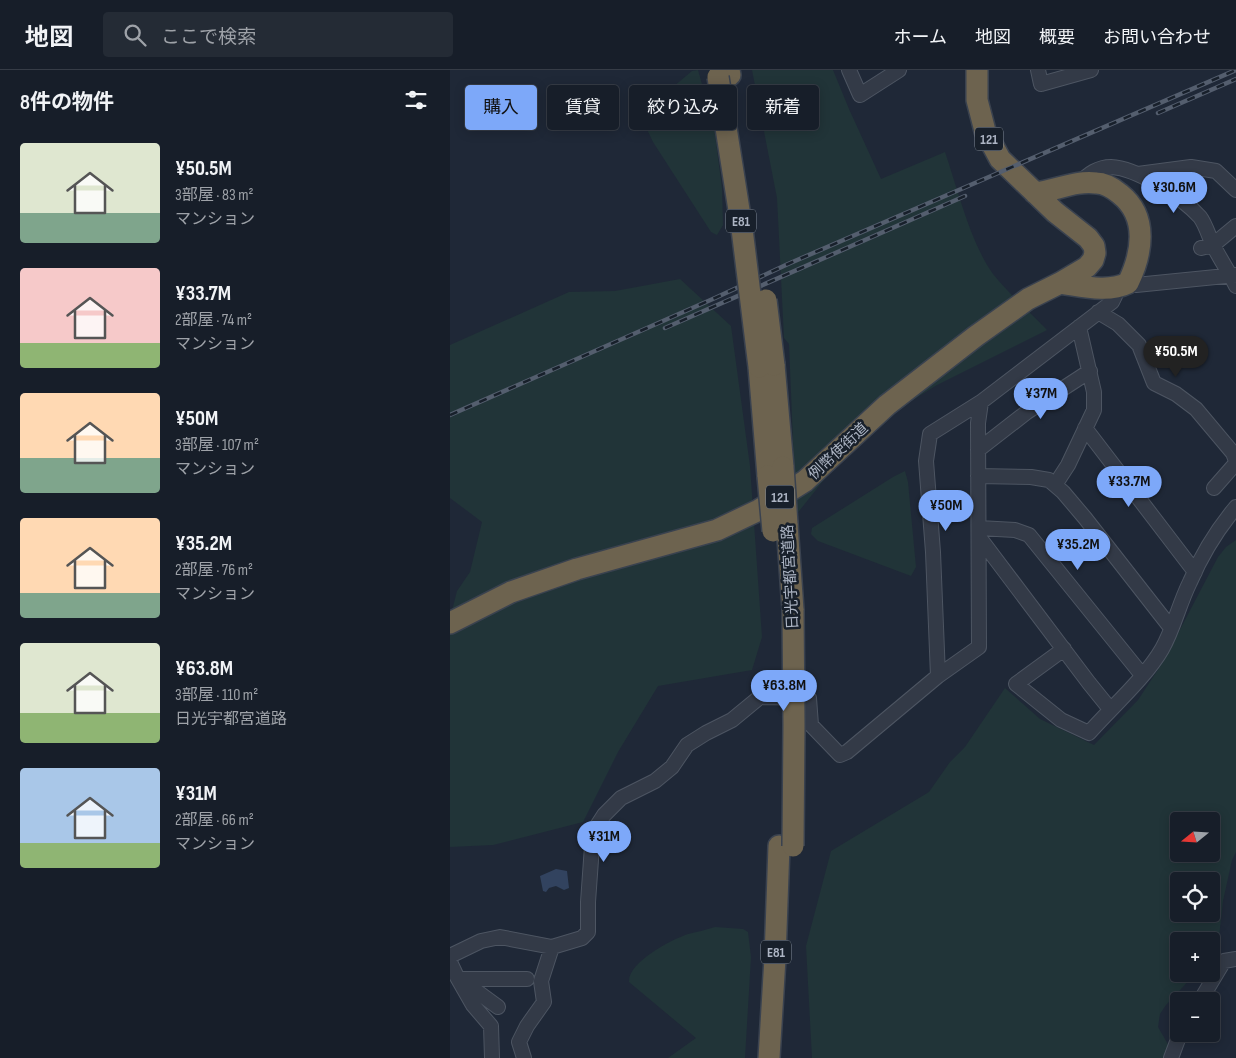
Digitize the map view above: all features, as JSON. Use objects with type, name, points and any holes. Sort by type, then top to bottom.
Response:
[{"type":"highway","name":"例幣使街道","points":[[450,623],[511,592],[577,569],[717,530],[760,510],[805,481],[887,405],[976,336],[1028,299],[1087,267],[1094,260],[1096,254],[1094,246],[1088,238],[1055,212],[1000,159],[985,131],[977,100],[977,70]]},
{"type":"highway","name":"日光宇都宮道路","points":[[722,72],[747,164],[776,472],[794,725],[786,846],[775,958],[770,1058]]},
{"type":"highway","points":[[1035,193],[1098,182],[1114,190],[1130,204],[1140,224],[1140,250],[1134,271],[1122,285],[1088,287],[1060,282]]},
{"type":"highway","name":"日光宇都宮道路","points":[[783,1058],[789,961],[786,846]]},
{"type":"street","points":[[849,70],[860,95],[899,70]]},
{"type":"street","points":[[1038,70],[1041,84],[1091,70]]},
{"type":"street","points":[[1138,174],[1191,166],[1216,171],[1236,190]]},
{"type":"street","points":[[1080,184],[1086,176],[1111,167],[1138,174],[1168,190],[1201,218],[1207,247],[1234,279]]},
{"type":"street","points":[[1207,247],[1236,226]]},
{"type":"street","points":[[938,676],[933,552],[926,461],[930,434],[981,402],[1080,327],[1112,302],[1122,285],[1234,279]]},
{"type":"street","points":[[1098,312],[1118,324],[1139,344],[1154,383],[1176,394],[1196,409],[1233,453],[1236,462],[1214,488]]},
{"type":"street","points":[[1054,485],[1068,465],[1094,410],[1094,392],[1080,327]]},
{"type":"street","points":[[978,450],[1027,412],[1090,371]]},
{"type":"street","points":[[450,956],[481,941],[500,937],[552,947],[582,938],[588,932],[588,893],[593,832],[604,815],[621,798],[656,781],[672,767],[687,745],[732,720],[760,697],[809,698],[811,725],[840,755],[847,752],[938,676],[979,647],[978,423],[981,402]]},
{"type":"street","points":[[1085,428],[1195,572]]},
{"type":"street","points":[[978,476],[1031,477],[1049,480],[1085,518],[1171,628]]},
{"type":"street","points":[[1064,649],[1016,684],[1061,720],[1089,733],[1162,650],[1195,572],[1219,528],[1236,507]]},
{"type":"street","points":[[979,532],[1015,530],[1029,535],[1142,675]]},
{"type":"street","points":[[979,532],[1089,684],[1110,709]]},
{"type":"street","points":[[524,1058],[519,1042],[527,1026],[544,1002],[541,981],[552,947]]},
{"type":"street","points":[[1207,992],[1230,960]]},
{"type":"street","points":[[450,962],[473,1005],[491,1026],[492,1058]]},
{"type":"street","points":[[459,978],[527,979]]},
{"type":"street","points":[[459,978],[498,1006]]},
{"type":"street","points":[[1171,1058],[1177,1042]]},
{"type":"green space","points":[[698,70],[702,85],[675,85],[692,71]]},
{"type":"green space","points":[[752,70],[833,70],[881,179],[945,152],[971,231],[985,261],[999,281],[1047,330],[937,385],[879,421],[873,418],[796,515],[789,344],[784,338],[777,198],[764,130],[819,130],[819,85],[755,85]]},
{"type":"green space","points":[[647,130],[714,130],[722,188],[723,225],[717,235],[711,232]]},
{"type":"green space","points":[[680,279],[731,326],[750,466],[762,637],[752,670],[658,686],[618,752],[583,822],[493,845],[450,847],[450,619],[457,591],[470,572],[482,522],[450,498],[450,345],[569,292],[615,291]]},
{"type":"green space","points":[[905,471],[908,482],[916,567],[911,576],[818,541],[811,534],[812,528]]},
{"type":"green space","points":[[1236,540],[1236,852],[1232,860],[1223,901],[1220,932],[1170,932],[1170,982],[1188,982],[1178,992],[1170,992],[1170,1001],[1160,1014],[1158,1027],[1176,1058],[812,1058],[806,946],[831,851],[929,792],[950,762],[965,747],[1005,688],[1040,719],[1094,745],[1138,700],[1163,662],[1218,557],[1226,547]]},
{"type":"green space","points":[[715,927],[743,929],[748,932],[751,957],[745,1058],[668,1058],[696,1038],[629,982],[631,974],[635,967],[643,960],[671,941],[688,934]]},
{"type":"water","points":[[556,869],[567,871],[569,888],[564,890],[556,886],[549,888],[546,892],[543,891],[540,876]]},
{"type":"railway","points":[[450,415],[788,264],[1236,70]]},
{"type":"railway","points":[[1158,113],[1236,79]]},
{"type":"railway","points":[[665,328],[965,196]]}]
